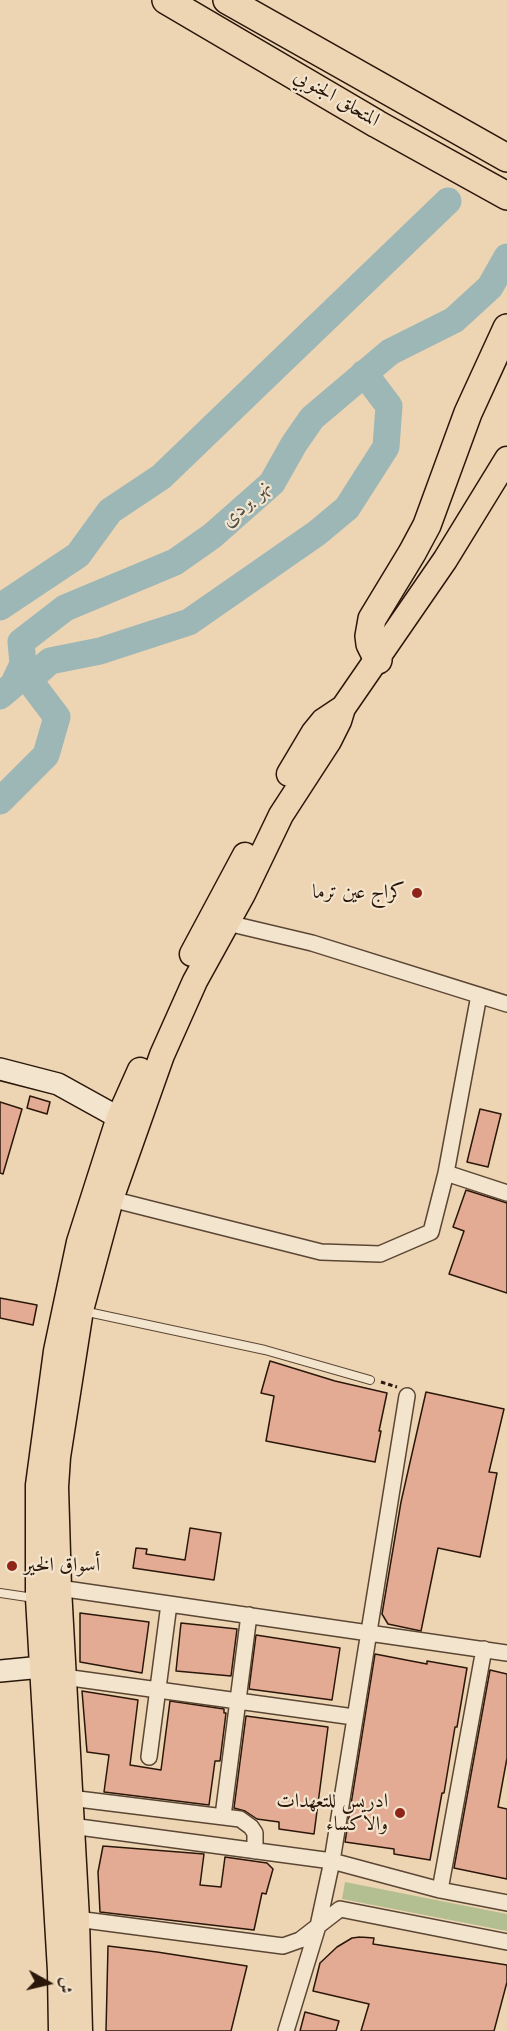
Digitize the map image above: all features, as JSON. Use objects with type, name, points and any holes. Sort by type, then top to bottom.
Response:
[{"type":"highway","name":"المتحلق الجنوبي","points":[[166,0],[507,195]]},
{"type":"highway","name":"المتحلق الجنوبي","points":[[226,0],[507,158]]},
{"type":"highway","points":[[467,174],[507,208]]},
{"type":"highway","points":[[378,660],[370,644],[369,627],[372,619],[427,525],[468,413],[507,328]]},
{"type":"main road","points":[[61,1823],[70,1798],[64,1677],[49,1593],[38,1485],[56,1351],[79,1242],[127,1122],[205,962],[219,921],[281,815],[329,741],[343,708],[445,560],[507,459]]},
{"type":"main road","points":[[80,2031],[67,1918],[61,1823],[42,1667],[58,1457],[81,1310],[111,1199],[127,1122]]},
{"type":"main road","points":[[61,2031],[67,1918]]},
{"type":"street","points":[[219,921],[312,943],[507,1004]]},
{"type":"street","points":[[111,1199],[321,1252],[380,1254],[431,1232],[446,1173],[479,995]]},
{"type":"street","points":[[0,1069],[57,1084],[127,1122]]},
{"type":"street","points":[[446,1173],[507,1193]]},
{"type":"street","points":[[286,2031],[318,1926],[332,1861],[408,1396]]},
{"type":"street","points":[[49,1593],[169,1604],[368,1631],[507,1653]]},
{"type":"street","points":[[149,1757],[169,1604]]},
{"type":"street","points":[[223,1816],[249,1615]]},
{"type":"street","points":[[440,1890],[484,1649]]},
{"type":"street","points":[[0,1671],[42,1667]]},
{"type":"street","points":[[64,1677],[354,1716]]},
{"type":"street","points":[[70,1798],[240,1819],[255,1833],[255,1851]]},
{"type":"street","points":[[61,1823],[332,1861],[440,1890],[507,1903]]},
{"type":"street","points":[[67,1918],[283,1947],[300,1940],[340,1909],[507,1942]]},
{"type":"lane","points":[[81,1310],[265,1350],[370,1380]]},
{"type":"lane","points":[[0,1593],[49,1593]]},
{"type":"path","points":[[370,1380],[401,1388],[408,1396]]},
{"type":"green space","points":[[345,1882],[507,1914],[507,1931],[342,1899]]},
{"type":"building","points":[[30,1096],[50,1102],[47,1114],[27,1108]]},
{"type":"building","points":[[0,1102],[22,1109],[3,1174],[0,1173]]},
{"type":"building","points":[[480,1109],[501,1114],[488,1167],[467,1162]]},
{"type":"building","points":[[466,1190],[507,1203],[507,1293],[449,1274],[464,1231],[453,1227]]},
{"type":"building","points":[[0,1298],[37,1305],[33,1325],[0,1318]]},
{"type":"building","points":[[270,1361],[335,1381],[387,1393],[375,1462],[266,1441],[274,1396],[261,1393]]},
{"type":"building","points":[[426,1392],[504,1409],[489,1472],[497,1473],[480,1557],[438,1548],[421,1631],[388,1624],[382,1614],[401,1502]]},
{"type":"building","points":[[190,1528],[221,1533],[214,1580],[133,1568],[136,1548],[147,1549],[146,1554],[185,1560]]},
{"type":"building","points":[[80,1613],[149,1622],[142,1673],[80,1662]]},
{"type":"building","points":[[181,1623],[237,1629],[231,1676],[176,1671]]},
{"type":"building","points":[[256,1635],[340,1648],[332,1700],[249,1689]]},
{"type":"building","points":[[375,1654],[427,1664],[427,1661],[467,1668],[430,1860],[394,1854],[394,1849],[345,1842]]},
{"type":"building","points":[[490,1670],[507,1674],[507,1758],[498,1807],[507,1809],[507,1879],[454,1868]]},
{"type":"building","points":[[82,1691],[138,1700],[130,1765],[161,1770],[170,1701],[224,1709],[226,1713],[220,1761],[215,1761],[209,1805],[104,1792],[109,1755],[87,1752]]},
{"type":"building","points":[[246,1716],[328,1727],[314,1834],[279,1829],[279,1822],[257,1819],[245,1811],[234,1808]]},
{"type":"building","points":[[103,1846],[204,1854],[200,1885],[221,1887],[225,1857],[267,1863],[273,1869],[266,1894],[262,1893],[254,1930],[100,1912],[98,1872]]},
{"type":"building","points":[[352,1938],[374,1938],[373,1944],[507,1965],[507,1982],[494,2031],[361,2031],[369,2004],[313,1991],[320,1963],[337,1947]]},
{"type":"building","points":[[108,1946],[247,1966],[231,2031],[106,2031]]},
{"type":"building","points":[[305,2012],[339,2021],[336,2031],[300,2031]]},
{"type":"waterway","name":"نهر بردى","points":[[0,607],[78,555],[110,511],[161,477],[448,201]]},
{"type":"waterway","name":"نهر بردى","points":[[0,696],[13,685],[23,664],[21,642],[65,608],[175,562],[212,536],[272,483],[312,418],[390,352],[454,320],[490,287],[507,257]]},
{"type":"waterway","points":[[0,801],[46,755],[57,717],[29,680],[50,661],[100,651],[189,622],[317,533],[347,508],[386,447],[389,406],[364,373]]},
{"type":"place","name":"كراج عين ترما","points":[[417,893]]},
{"type":"place","name":"أسواق الخير","points":[[12,1566]]},
{"type":"place","name":"ادريس للتعهدات والاكساء","points":[[400,1813]]}]
